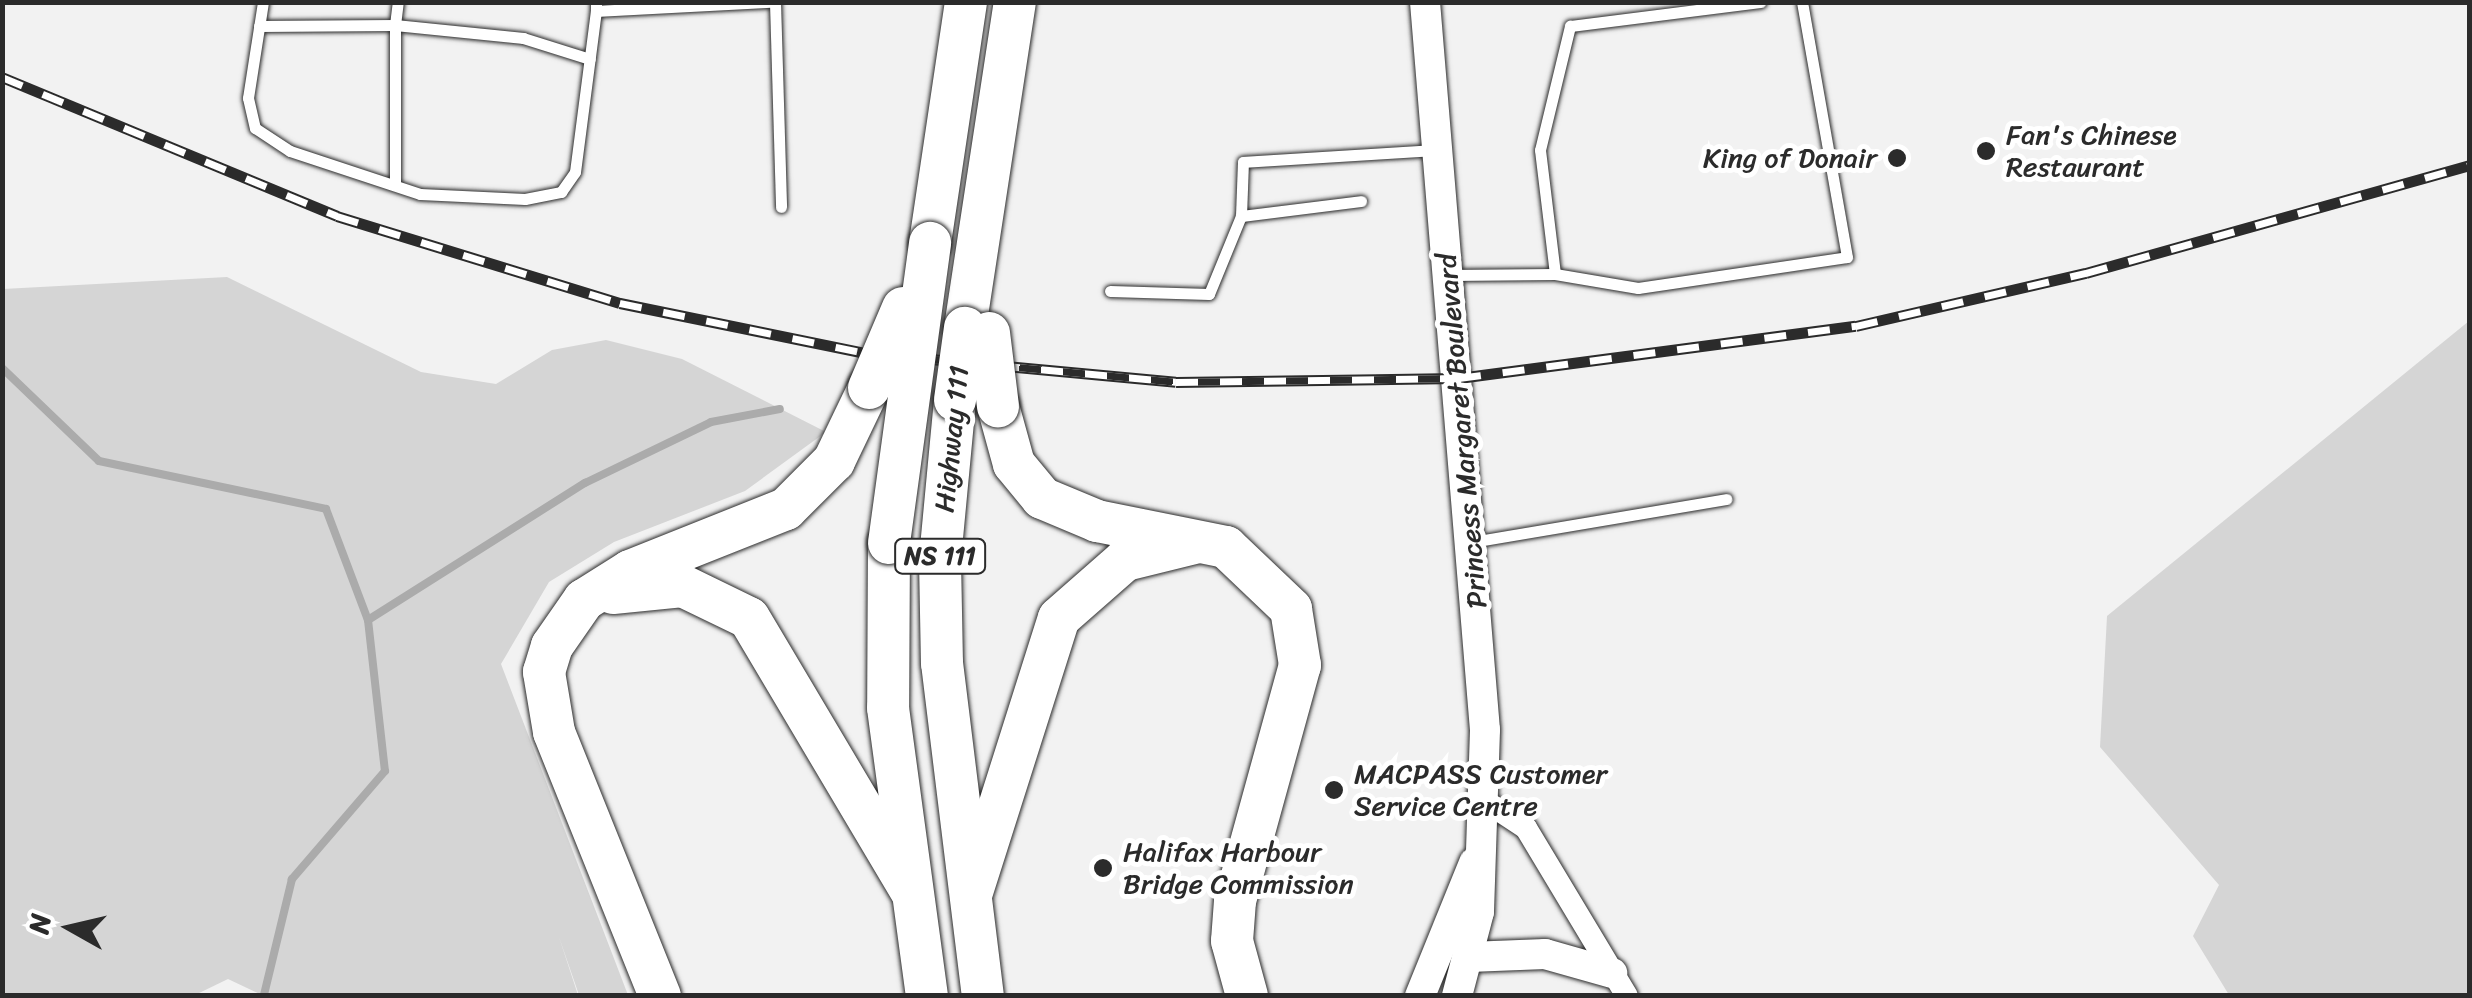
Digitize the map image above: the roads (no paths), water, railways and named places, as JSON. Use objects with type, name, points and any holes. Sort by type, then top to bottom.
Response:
[{"type":"highway","name":"Highway 111","points":[[910,891],[884,655],[889,543],[964,22]]},
{"type":"highway","name":"Highway 111","points":[[972,920],[940,614],[955,400],[977,331],[980,243],[1013,22]]},
{"type":"highway","points":[[660,996],[544,694],[552,646],[584,600],[669,553],[786,510],[834,461],[870,388],[930,243]]},
{"type":"highway","points":[[977,331],[1014,464],[1042,498],[1097,521],[1207,541],[1273,585],[1299,636],[1286,731],[1236,902],[1232,941],[1247,996]]},
{"type":"highway","points":[[972,920],[1060,618],[1124,560],[1207,541]]},
{"type":"highway","points":[[584,600],[684,586],[750,618],[910,891]]},
{"type":"highway","name":"NS 111","points":[[910,891],[922,991]]},
{"type":"highway","name":"NS 111","points":[[972,920],[982,996]]},
{"type":"street","name":"Princess Margaret Boulevard","points":[[1426,2],[1472,542],[1486,802],[1475,860],[1469,958],[1456,996]]},
{"type":"street","points":[[1486,802],[1526,828],[1620,984]]},
{"type":"street","name":"Princess Margaret Boulevard","points":[[1420,996],[1475,860]]},
{"type":"street","points":[[1469,958],[1532,952],[1620,984]]},
{"type":"lane","points":[[263,2],[248,98],[255,128],[290,151],[395,182],[420,194],[561,192],[575,172],[596,6],[772,2],[781,207]]},
{"type":"lane","points":[[395,182],[398,2]]},
{"type":"lane","points":[[1555,274],[1540,150],[1570,26],[1760,2]]},
{"type":"lane","points":[[1448,275],[1555,274],[1638,288],[1847,256],[1802,2]]},
{"type":"lane","points":[[260,26],[395,24],[523,38],[590,59]]},
{"type":"lane","points":[[1110,291],[1210,294],[1241,216],[1244,162],[1437,150]]},
{"type":"lane","points":[[1241,216],[1361,201]]},
{"type":"lane","points":[[1472,542],[1726,499]]},
{"type":"waterway","points":[[2,368],[99,461],[326,509],[368,620],[385,771],[292,879],[264,995]]},
{"type":"waterway","points":[[368,620],[585,483],[711,422],[780,409]]},
{"type":"railway","points":[[2,77],[337,216],[620,303],[866,353],[1176,382],[1459,378],[1856,326],[2086,273],[2470,165]]},
{"type":"place","name":"Fan's Chinese Restaurant","points":[[1986,151]]},
{"type":"place","name":"King of Donair","points":[[1897,158]]},
{"type":"place","name":"MACPASS Customer Service Centre","points":[[1334,790]]},
{"type":"place","name":"Halifax Harbour Bridge Commission","points":[[1103,868]]}]
